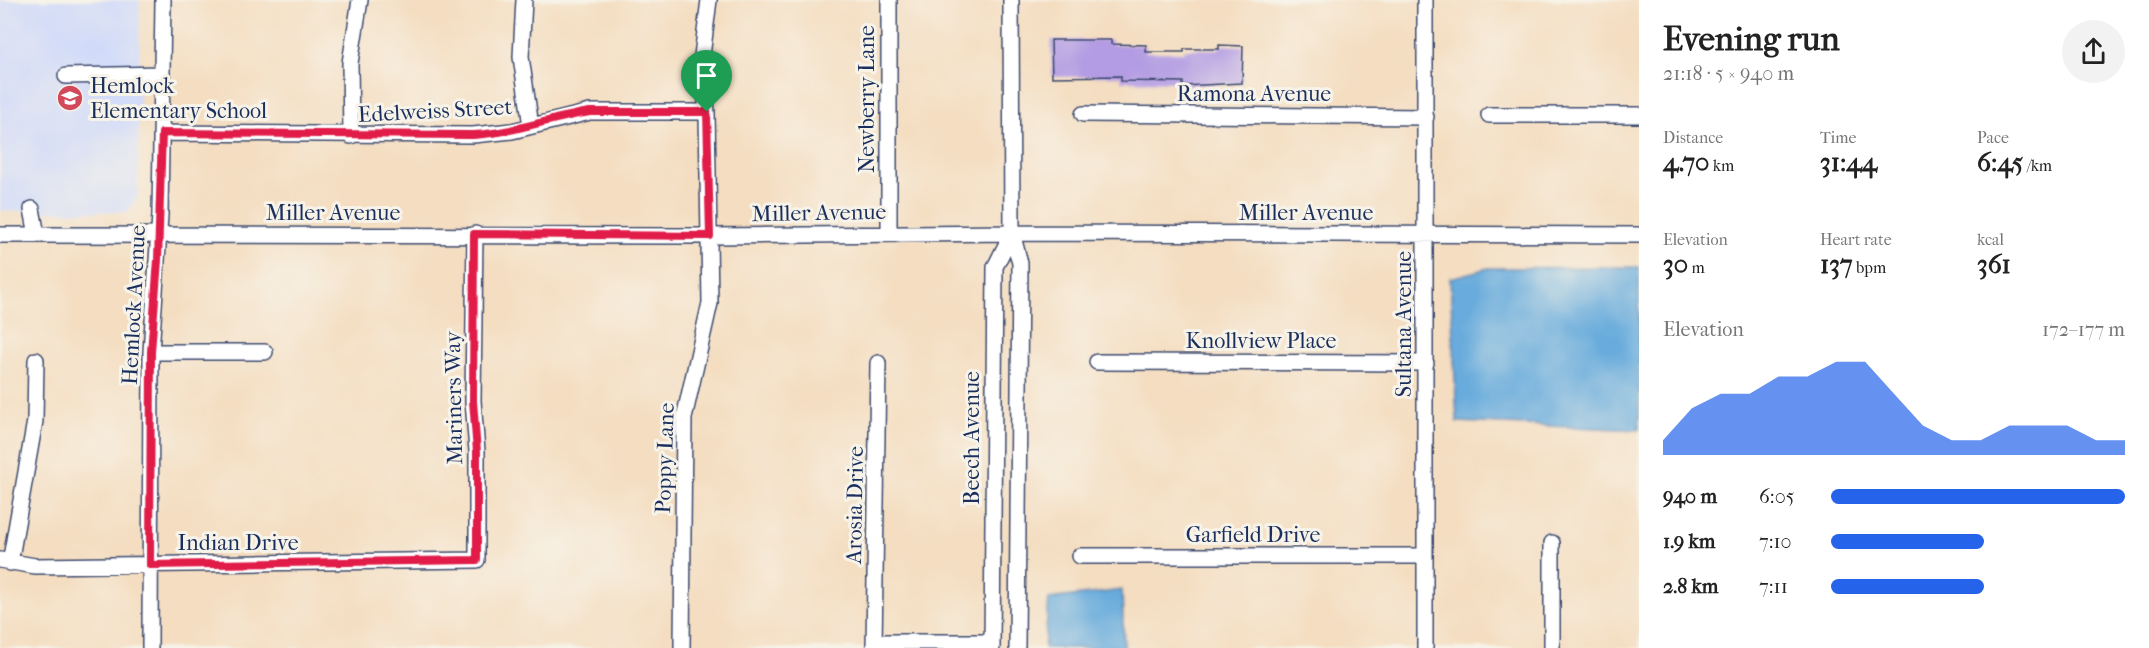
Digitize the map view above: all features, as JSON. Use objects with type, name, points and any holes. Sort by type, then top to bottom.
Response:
[{"type":"street","name":"Hemlock Avenue","points":[[150,648],[151,352],[159,235],[163,0]]},
{"type":"street","points":[[351,136],[350,63],[360,0]]},
{"type":"street","points":[[524,0],[521,57],[531,126]]},
{"type":"street","name":"Poppy Lane","points":[[682,648],[684,418],[710,303],[707,112],[702,56],[709,0]]},
{"type":"street","name":"Newberry Lane","points":[[889,0],[889,234]]},
{"type":"street","name":"Beech Avenue","points":[[1011,0],[1012,232],[1020,263],[1017,648]]},
{"type":"street","name":"Sultana Avenue","points":[[1425,0],[1425,648]]},
{"type":"street","points":[[66,76],[162,74]]},
{"type":"street","name":"Edelweiss Street","points":[[162,133],[473,135],[531,126],[590,112],[707,112]]},
{"type":"street","name":"Ramona Avenue","points":[[1083,114],[1426,117]]},
{"type":"street","points":[[1489,115],[1639,115]]},
{"type":"street","points":[[32,209],[37,235]]},
{"type":"street","name":"Miller Avenue","points":[[0,235],[710,236],[1012,232],[1639,236]]},
{"type":"street","name":"Beech Avenue","points":[[992,645],[995,267],[1012,232]]},
{"type":"street","name":"Mariners Way","points":[[474,234],[473,401],[477,452],[477,560]]},
{"type":"street","points":[[151,352],[265,352]]},
{"type":"street","points":[[5,562],[34,420],[36,360]]},
{"type":"street","name":"Knollview Place","points":[[1097,362],[1426,363]]},
{"type":"street","name":"Arosia Drive","points":[[874,645],[878,363]]},
{"type":"street","points":[[1552,543],[1552,648]]},
{"type":"street","name":"Garfield Drive","points":[[1080,556],[1425,556]]},
{"type":"street","name":"Indian Drive","points":[[5,562],[150,565],[477,560]]},
{"type":"street","points":[[874,645],[992,645]]},
{"type":"shaded area","name":"Hemlock Elementary School","points":[[0,0],[140,0],[138,196],[128,212],[0,211]]},
{"type":"water","points":[[1639,267],[1639,430],[1457,422],[1450,278],[1488,268]]},
{"type":"water","points":[[1122,590],[1124,648],[1044,648],[1049,599]]},
{"type":"building","points":[[1051,40],[1111,40],[1111,44],[1146,45],[1146,52],[1219,49],[1219,45],[1243,46],[1242,83],[1183,86],[1183,82],[1121,81],[1121,76],[1052,77]]},
{"type":"place","name":"Hemlock Elementary School","points":[[70,98]]},
{"type":"route","points":[[590,112],[707,112],[710,236],[474,234],[473,401],[477,452],[477,560],[150,565],[152,313],[158,260],[162,133],[473,135],[512,131],[557,118],[590,112]]}]
